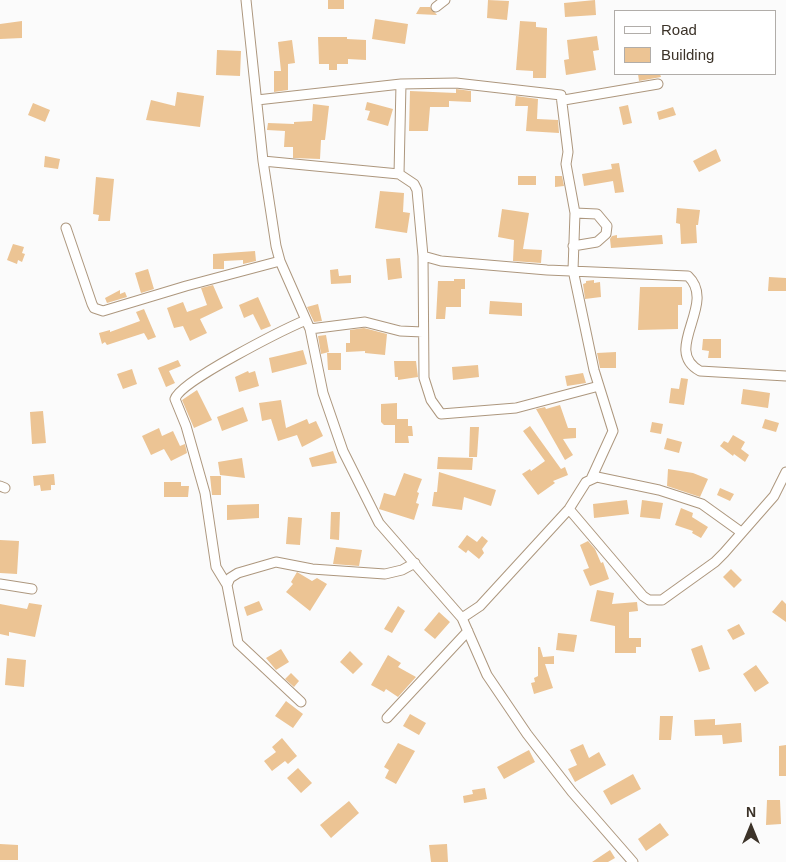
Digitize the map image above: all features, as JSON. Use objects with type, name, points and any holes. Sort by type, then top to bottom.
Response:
[{"type":"street","points":[[246,0],[263,161],[280,261],[308,324],[323,393],[343,451],[379,523],[462,618],[487,675],[527,734],[572,792],[633,862]]},
{"type":"street","points":[[436,6],[445,0]]},
{"type":"street","points":[[257,100],[401,84],[456,84],[550,93],[561,95],[564,100],[568,152],[566,164],[575,212],[573,270],[600,386],[613,432],[592,479],[580,489],[569,508],[480,606],[462,618]]},
{"type":"street","points":[[400,174],[401,84]]},
{"type":"street","points":[[564,100],[658,84]]},
{"type":"street","points":[[263,161],[400,174],[409,179],[417,190],[423,256],[424,378],[431,400],[441,414],[516,408],[600,386]]},
{"type":"street","points":[[573,246],[597,242],[606,234],[607,226],[597,214],[575,212]]},
{"type":"street","points":[[66,228],[92,304],[94,308],[104,311],[280,261]]},
{"type":"street","points":[[423,256],[442,262],[547,270],[688,276],[697,288],[698,298],[687,336],[686,356],[691,366],[700,372],[786,376]]},
{"type":"street","points":[[301,702],[238,643],[226,585],[216,567],[205,493],[186,426],[175,399],[176,395],[202,374],[247,351],[278,332],[308,324],[365,322],[400,331],[423,332]]},
{"type":"street","points":[[569,508],[643,596],[658,601],[715,562],[774,496],[786,472]]},
{"type":"street","points":[[592,479],[597,478],[659,490],[702,504],[741,532]]},
{"type":"street","points":[[226,585],[230,578],[238,573],[276,562],[312,569],[386,574],[402,570],[415,563]]},
{"type":"street","points":[[0,584],[32,589]]},
{"type":"street","points":[[387,718],[468,631]]},
{"type":"building","points":[[328,0],[344,0],[344,9],[328,9]]},
{"type":"building","points":[[488,0],[509,1],[507,20],[487,18]]},
{"type":"building","points":[[595,0],[596,15],[565,17],[564,3]]},
{"type":"building","points":[[420,7],[430,7],[437,15],[416,14]]},
{"type":"building","points":[[375,19],[408,24],[405,44],[372,39]]},
{"type":"building","points":[[22,21],[22,38],[0,39],[0,24]]},
{"type":"building","points":[[520,21],[536,22],[536,27],[547,28],[546,78],[533,78],[533,71],[516,70]]},
{"type":"building","points":[[597,36],[599,50],[593,51],[596,70],[566,75],[564,60],[569,59],[567,40]]},
{"type":"building","points":[[318,37],[347,37],[347,39],[366,40],[366,60],[348,59],[348,64],[337,64],[337,70],[329,70],[329,64],[319,64]]},
{"type":"building","points":[[292,40],[295,63],[288,64],[288,90],[274,92],[274,71],[281,71],[278,42]]},
{"type":"building","points":[[217,50],[241,51],[240,76],[216,75]]},
{"type":"building","points":[[638,75],[660,75],[661,77],[639,81]]},
{"type":"building","points":[[456,89],[471,91],[471,102],[449,101],[449,107],[430,107],[428,131],[409,131],[410,91],[456,93]]},
{"type":"building","points":[[177,92],[204,96],[200,127],[146,120],[151,100],[175,106]]},
{"type":"building","points":[[516,96],[538,99],[537,119],[558,120],[559,133],[526,131],[528,106],[515,106]]},
{"type":"building","points":[[367,102],[393,109],[388,126],[367,120],[370,111],[365,110]]},
{"type":"building","points":[[33,103],[50,110],[45,122],[28,115]]},
{"type":"building","points":[[313,104],[329,106],[325,140],[321,140],[320,159],[293,158],[293,147],[284,147],[285,131],[267,130],[268,123],[294,124],[294,122],[312,121]]},
{"type":"building","points":[[628,105],[632,123],[623,125],[619,107]]},
{"type":"building","points":[[673,107],[676,115],[659,120],[657,112]]},
{"type":"building","points":[[716,149],[721,161],[699,172],[693,161]]},
{"type":"building","points":[[45,156],[60,159],[58,169],[44,167]]},
{"type":"building","points":[[619,163],[624,192],[615,193],[613,181],[584,186],[582,174],[612,169],[611,164]]},
{"type":"building","points":[[518,176],[536,176],[536,185],[518,185]]},
{"type":"building","points":[[555,176],[562,176],[564,186],[555,187]]},
{"type":"building","points":[[96,177],[114,179],[110,221],[98,221],[99,215],[93,214]]},
{"type":"building","points":[[380,191],[404,193],[403,212],[410,213],[407,233],[375,228]]},
{"type":"building","points":[[677,208],[700,210],[698,225],[696,225],[697,243],[681,244],[680,224],[676,223]]},
{"type":"building","points":[[502,209],[529,213],[523,249],[542,250],[541,263],[513,261],[514,240],[498,237]]},
{"type":"building","points":[[617,235],[617,238],[662,235],[663,244],[611,248],[610,239],[612,236]]},
{"type":"building","points":[[13,244],[24,247],[22,253],[25,254],[22,262],[18,260],[17,264],[7,260]]},
{"type":"building","points":[[255,251],[256,261],[243,264],[243,260],[224,261],[224,269],[213,269],[213,254]]},
{"type":"building","points":[[400,258],[402,278],[388,280],[386,259]]},
{"type":"building","points":[[148,269],[154,289],[141,293],[135,273]]},
{"type":"building","points":[[338,269],[339,276],[351,275],[351,283],[331,284],[330,270]]},
{"type":"building","points":[[769,277],[786,278],[786,291],[768,291]]},
{"type":"building","points":[[454,279],[465,279],[465,289],[461,289],[461,307],[446,307],[445,319],[436,319],[438,281],[454,281]]},
{"type":"building","points":[[594,280],[594,283],[600,282],[601,297],[585,299],[583,284],[586,281]]},
{"type":"building","points":[[213,285],[223,308],[200,319],[207,333],[190,341],[183,326],[174,328],[167,308],[183,302],[187,312],[207,305],[201,288]]},
{"type":"building","points":[[640,287],[682,287],[682,305],[678,305],[678,329],[638,330]]},
{"type":"building","points":[[120,290],[120,294],[125,292],[127,297],[107,303],[105,298]]},
{"type":"building","points":[[258,297],[271,326],[261,330],[253,314],[244,318],[239,305]]},
{"type":"building","points":[[490,301],[522,303],[522,316],[489,314]]},
{"type":"building","points":[[318,304],[322,321],[314,322],[307,307]]},
{"type":"building","points":[[144,309],[156,337],[148,340],[144,333],[107,345],[105,342],[102,344],[99,333],[110,330],[110,332],[140,321],[136,312]]},
{"type":"building","points":[[364,328],[387,334],[385,355],[365,353],[365,351],[346,352],[346,343],[350,343],[350,330]]},
{"type":"building","points":[[326,335],[329,352],[321,354],[318,336]]},
{"type":"building","points":[[703,339],[721,339],[721,358],[708,358],[709,351],[702,350]]},
{"type":"building","points":[[303,350],[307,364],[272,373],[269,358]]},
{"type":"building","points":[[616,352],[616,368],[600,368],[597,353]]},
{"type":"building","points":[[327,353],[341,353],[341,370],[328,370]]},
{"type":"building","points":[[178,360],[181,366],[169,371],[175,383],[166,387],[158,368]]},
{"type":"building","points":[[394,361],[416,361],[418,377],[398,380],[398,377],[395,377]]},
{"type":"building","points":[[478,365],[479,377],[453,380],[452,367]]},
{"type":"building","points":[[132,369],[137,384],[123,389],[117,374]]},
{"type":"building","points":[[248,371],[249,373],[255,371],[259,386],[239,392],[235,377]]},
{"type":"building","points":[[583,373],[586,383],[567,386],[565,376]]},
{"type":"building","points":[[681,378],[688,379],[684,405],[669,403],[671,388],[679,389]]},
{"type":"building","points":[[743,389],[770,393],[768,408],[741,404]]},
{"type":"building","points":[[197,390],[212,420],[194,428],[182,400]]},
{"type":"building","points":[[281,400],[286,428],[307,419],[309,424],[316,421],[323,436],[302,447],[297,435],[278,441],[271,419],[262,421],[259,403]]},
{"type":"building","points":[[397,403],[397,419],[408,419],[408,426],[412,426],[413,436],[408,436],[409,443],[395,443],[395,425],[384,425],[381,422],[381,404]]},
{"type":"building","points":[[560,405],[568,428],[576,428],[576,438],[563,439],[573,455],[565,460],[536,409],[545,407],[546,409]]},
{"type":"building","points":[[243,407],[248,421],[222,431],[217,417]]},
{"type":"building","points":[[43,411],[46,443],[32,444],[30,412]]},
{"type":"building","points":[[765,419],[779,423],[776,432],[762,428]]},
{"type":"building","points":[[652,422],[663,424],[661,434],[650,432]]},
{"type":"building","points":[[530,426],[561,469],[565,467],[568,475],[553,481],[555,483],[538,495],[522,474],[530,469],[531,471],[545,461],[523,431]]},
{"type":"building","points":[[470,427],[479,427],[477,457],[469,457]]},
{"type":"building","points":[[159,428],[162,436],[173,431],[180,446],[185,444],[187,453],[171,461],[164,449],[151,455],[142,436]]},
{"type":"building","points":[[733,435],[745,442],[741,449],[749,455],[745,462],[720,446],[724,441],[728,443]]},
{"type":"building","points":[[667,438],[682,442],[679,453],[664,449]]},
{"type":"building","points":[[333,451],[337,463],[312,467],[309,458]]},
{"type":"building","points":[[438,457],[473,458],[472,470],[437,469]]},
{"type":"building","points":[[242,458],[245,478],[220,475],[218,462]]},
{"type":"building","points":[[668,469],[693,473],[708,479],[700,497],[667,486]]},
{"type":"building","points":[[439,472],[496,490],[491,506],[464,497],[462,510],[432,506],[434,492],[437,492]]},
{"type":"building","points":[[404,473],[422,479],[417,492],[419,493],[416,503],[419,504],[414,520],[379,509],[384,493],[395,496]]},
{"type":"building","points":[[54,474],[55,485],[51,485],[51,490],[41,491],[40,485],[34,486],[33,476]]},
{"type":"building","points":[[210,476],[221,476],[221,495],[212,495]]},
{"type":"building","points":[[164,482],[181,482],[181,486],[189,486],[188,497],[164,497]]},
{"type":"building","points":[[720,488],[734,494],[730,501],[717,495]]},
{"type":"building","points":[[627,500],[629,514],[594,518],[593,504]]},
{"type":"building","points":[[642,500],[663,503],[660,519],[640,517]]},
{"type":"building","points":[[259,504],[259,518],[227,520],[227,505]]},
{"type":"building","points":[[681,508],[693,513],[692,517],[708,527],[701,538],[692,533],[693,531],[675,525]]},
{"type":"building","points":[[331,512],[340,512],[339,540],[330,539]]},
{"type":"building","points":[[288,517],[302,518],[300,545],[286,544]]},
{"type":"building","points":[[467,535],[477,542],[482,536],[488,541],[482,549],[484,553],[479,559],[468,550],[466,553],[458,547]]},
{"type":"building","points":[[0,540],[19,541],[17,574],[0,573]]},
{"type":"building","points":[[588,541],[595,549],[601,563],[603,562],[609,579],[590,586],[583,570],[589,568],[580,545]]},
{"type":"building","points":[[336,547],[362,550],[359,566],[333,564]]},
{"type":"building","points":[[731,569],[742,580],[734,588],[723,577]]},
{"type":"building","points":[[297,572],[312,581],[317,578],[327,584],[310,611],[286,592],[293,584],[291,582]]},
{"type":"building","points":[[597,590],[614,593],[612,604],[637,602],[638,611],[629,612],[629,638],[641,638],[641,647],[636,647],[636,653],[615,653],[615,626],[590,621]]},
{"type":"building","points":[[782,600],[786,604],[786,622],[772,612]]},
{"type":"building","points":[[259,601],[263,610],[247,616],[244,607]]},
{"type":"building","points":[[29,603],[42,605],[35,637],[9,632],[9,636],[0,634],[0,604],[27,609]]},
{"type":"building","points":[[398,606],[405,611],[392,633],[384,629]]},
{"type":"building","points":[[439,612],[450,622],[435,639],[424,630]]},
{"type":"building","points":[[739,624],[745,634],[733,640],[727,630]]},
{"type":"building","points":[[558,633],[577,635],[574,652],[556,650]]},
{"type":"building","points":[[702,645],[710,669],[699,672],[691,649]]},
{"type":"building","points":[[538,647],[540,647],[543,657],[554,656],[554,664],[545,664],[553,688],[534,694],[531,683],[535,682],[534,678],[538,676]]},
{"type":"building","points":[[281,649],[289,662],[276,670],[266,658]]},
{"type":"building","points":[[350,651],[363,664],[353,674],[340,662]]},
{"type":"building","points":[[388,655],[401,663],[398,667],[416,677],[398,697],[386,689],[384,692],[371,685]]},
{"type":"building","points":[[7,658],[26,660],[24,687],[5,685]]},
{"type":"building","points":[[756,665],[769,683],[755,692],[743,674]]},
{"type":"building","points":[[291,673],[299,681],[294,687],[285,679]]},
{"type":"building","points":[[286,701],[303,714],[293,728],[275,716]]},
{"type":"building","points":[[410,714],[426,723],[419,735],[403,726]]},
{"type":"building","points":[[660,716],[673,716],[671,740],[659,740]]},
{"type":"building","points":[[715,719],[715,725],[741,723],[742,742],[723,744],[722,735],[695,736],[694,720]]},
{"type":"building","points":[[282,738],[297,756],[288,764],[285,761],[272,771],[264,761],[276,752],[272,747]]},
{"type":"building","points":[[398,743],[415,751],[396,784],[385,778],[389,770],[384,767]]},
{"type":"building","points":[[583,744],[589,758],[599,752],[606,765],[575,782],[568,769],[577,765],[570,750]]},
{"type":"building","points":[[786,745],[786,776],[779,776],[779,746]]},
{"type":"building","points":[[529,750],[535,762],[504,779],[497,767]]},
{"type":"building","points":[[298,768],[312,783],[301,793],[287,778]]},
{"type":"building","points":[[633,774],[641,789],[611,805],[603,791]]},
{"type":"building","points":[[485,788],[487,799],[464,803],[463,796],[473,794],[472,790]]},
{"type":"building","points":[[767,800],[780,800],[781,824],[766,825]]},
{"type":"building","points":[[349,801],[359,813],[331,838],[320,825]]},
{"type":"building","points":[[660,823],[669,835],[646,851],[638,839]]},
{"type":"building","points":[[0,844],[18,845],[18,860],[0,860]]},
{"type":"building","points":[[447,844],[448,862],[431,862],[429,845]]},
{"type":"building","points":[[610,850],[615,858],[608,862],[592,862]]}]
